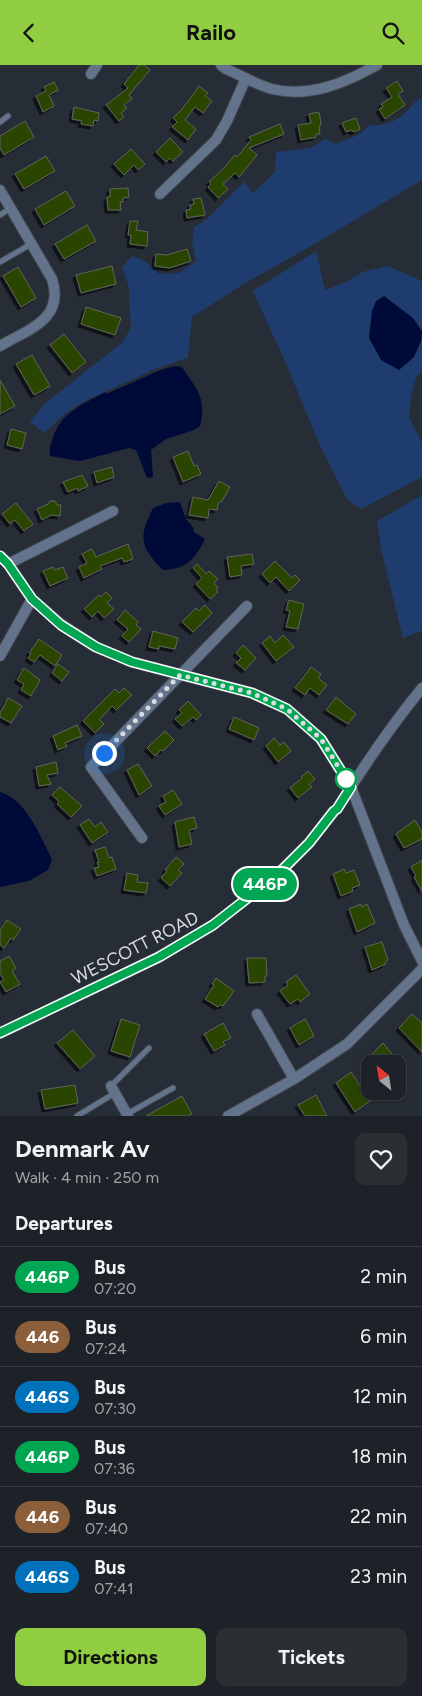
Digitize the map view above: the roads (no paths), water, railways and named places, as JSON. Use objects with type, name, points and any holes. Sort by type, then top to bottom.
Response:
[{"type":"street","points":[[90,74],[97,65]]},
{"type":"street","points":[[221,65],[272,89],[300,91],[327,88],[354,78],[377,65]]},
{"type":"street","points":[[160,194],[216,140],[227,121],[246,77]]},
{"type":"street","points":[[0,190],[52,279],[56,290],[55,302],[50,313],[41,322],[0,346]]},
{"type":"street","points":[[8,564],[113,511]]},
{"type":"street","points":[[0,556],[8,564],[32,599],[61,625],[96,647],[132,662],[252,693],[287,709],[321,739],[351,787],[404,925],[422,961]]},
{"type":"street","points":[[0,656],[32,599]]},
{"type":"street","points":[[142,838],[91,767],[247,606]]},
{"type":"street","name":"WESCOTT ROAD","points":[[0,1033],[159,957],[213,925],[277,875],[309,843],[337,809],[405,709],[422,688]]},
{"type":"street","points":[[228,1116],[294,1079],[347,1044],[422,969]]},
{"type":"street","points":[[257,1014],[294,1079]]},
{"type":"street","points":[[113,1089],[127,1115]]},
{"type":"lane","points":[[0,122],[8,117]]},
{"type":"lane","points":[[0,215],[11,209]]},
{"type":"lane","points":[[0,262],[31,244]]},
{"type":"lane","points":[[77,1116],[113,1089],[149,1048]]},
{"type":"lane","points":[[127,1115],[173,1088]]}]
